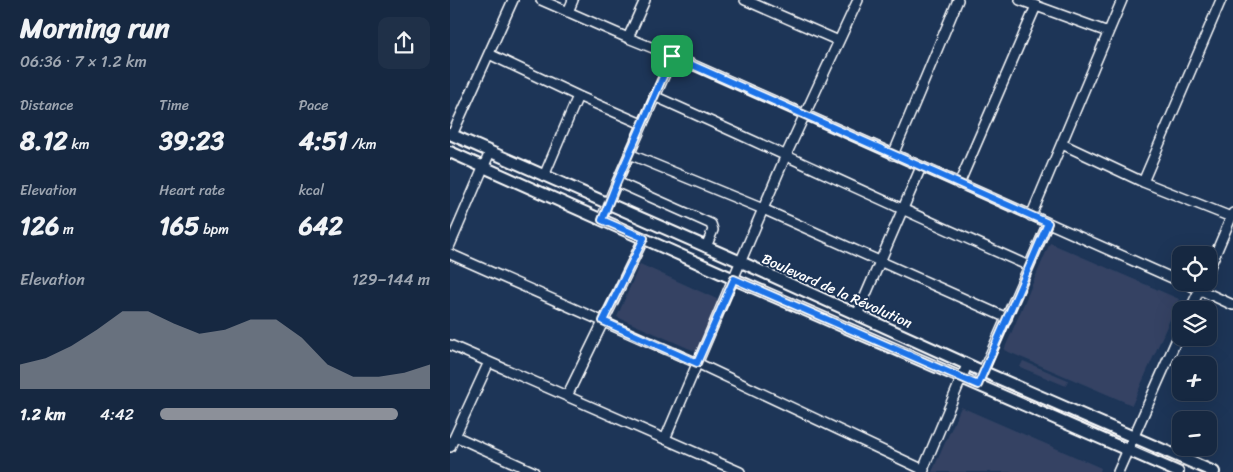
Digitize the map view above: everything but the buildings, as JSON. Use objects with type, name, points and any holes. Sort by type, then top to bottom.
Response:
[{"type":"main road","name":"Boulevard de la Révolution","points":[[451,134],[741,262],[967,365],[1214,472]]},
{"type":"main road","points":[[450,152],[734,279],[1178,472]]},
{"type":"street","points":[[451,134],[513,0]]},
{"type":"street","points":[[541,0],[1172,278]]},
{"type":"street","points":[[568,12],[573,0]]},
{"type":"street","points":[[628,38],[645,0]]},
{"type":"street","points":[[745,0],[839,41]]},
{"type":"street","points":[[665,439],[786,155],[858,0]]},
{"type":"street","points":[[893,155],[958,0]]},
{"type":"street","points":[[1020,0],[1108,32]]},
{"type":"street","points":[[1032,216],[1122,0]]},
{"type":"street","points":[[1143,182],[1221,0]]},
{"type":"street","points":[[959,184],[1036,6]]},
{"type":"street","points":[[489,54],[642,124]]},
{"type":"street","points":[[602,220],[672,56]]},
{"type":"street","points":[[544,176],[578,96]]},
{"type":"street","points":[[654,96],[1029,266]]},
{"type":"street","points":[[1062,144],[1143,182],[1232,215],[1217,250]]},
{"type":"street","points":[[450,245],[490,152]]},
{"type":"street","points":[[629,154],[763,209],[1007,318]]},
{"type":"street","points":[[857,315],[921,167]]},
{"type":"street","points":[[617,182],[711,224],[714,230],[706,247]]},
{"type":"street","points":[[978,385],[1048,223]]},
{"type":"street","points":[[567,396],[644,238]]},
{"type":"street","points":[[450,254],[697,363],[923,471],[967,365]]},
{"type":"street","points":[[1209,291],[1233,305]]},
{"type":"street","points":[[450,345],[734,471]]},
{"type":"street","points":[[1118,472],[1174,346]]},
{"type":"street","points":[[450,447],[489,362]]},
{"type":"street","points":[[455,436],[534,472]]},
{"type":"shaded area","points":[[1050,243],[1179,299],[1178,301],[1172,301],[1172,315],[1132,405],[1004,350]]},
{"type":"shaded area","points":[[640,264],[721,301],[697,352],[617,317]]},
{"type":"shaded area","points":[[1023,361],[1068,380],[1066,386],[1020,367]]},
{"type":"shaded area","points":[[961,407],[1101,468],[1100,472],[932,472]]},
{"type":"route","points":[[672,56],[1048,223],[978,385],[734,279],[697,363],[603,321],[644,238],[602,220],[672,56]]}]
